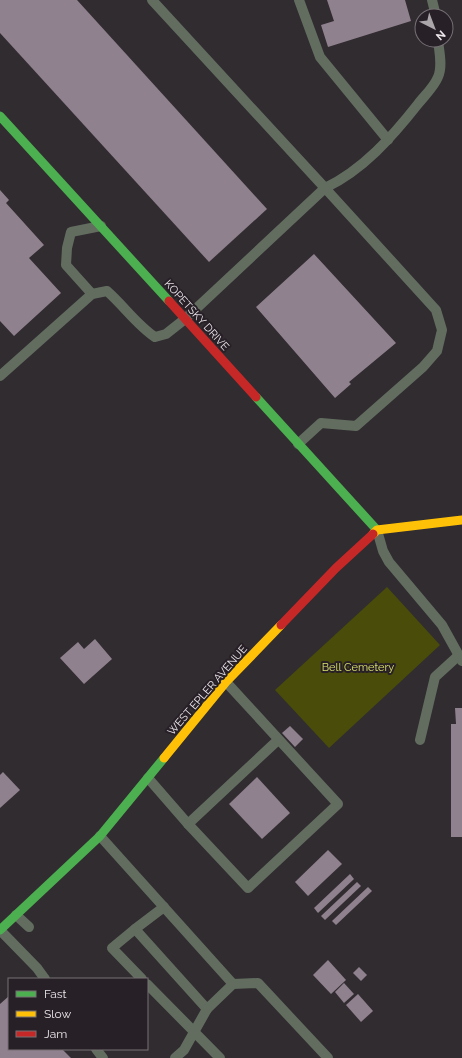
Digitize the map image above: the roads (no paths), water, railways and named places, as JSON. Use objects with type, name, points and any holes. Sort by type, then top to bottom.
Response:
[{"type":"street","name":"KOPETSKY DRIVE","points":[[0,116],[378,530]]},
{"type":"street","points":[[378,530],[462,520]]},
{"type":"street","name":"WEST EPLER AVENUE","points":[[0,930],[100,836],[226,682],[336,568],[378,530]]},
{"type":"lane","points":[[152,0],[436,310],[442,330],[438,351],[428,362],[356,426],[321,423],[298,444]]},
{"type":"lane","points":[[299,0],[320,57],[388,140]]},
{"type":"lane","points":[[0,376],[92,294],[107,291],[144,330],[155,337],[166,334],[185,319],[325,188],[346,178],[388,140],[439,76],[441,65],[439,48]]},
{"type":"lane","points":[[92,294],[66,265],[67,248],[71,232],[101,226]]},
{"type":"lane","points":[[378,530],[383,552],[389,562],[442,625],[460,659],[435,677],[420,740]]},
{"type":"lane","points":[[148,778],[188,824],[248,888],[338,804],[226,682]]},
{"type":"lane","points":[[188,824],[278,740]]},
{"type":"lane","points":[[100,836],[233,984]]},
{"type":"lane","points":[[141,978],[112,948],[164,907]]},
{"type":"lane","points":[[16,915],[29,927]]},
{"type":"lane","points":[[135,929],[208,1009]]},
{"type":"lane","points":[[0,930],[37,968],[44,978]]},
{"type":"lane","points":[[175,1058],[184,1050],[208,1009],[233,984],[258,984],[328,1058]]},
{"type":"lane","points":[[148,985],[194,1034],[220,1058]]},
{"type":"park label","name":"Bell Cemetery","points":[[358,667]]}]
